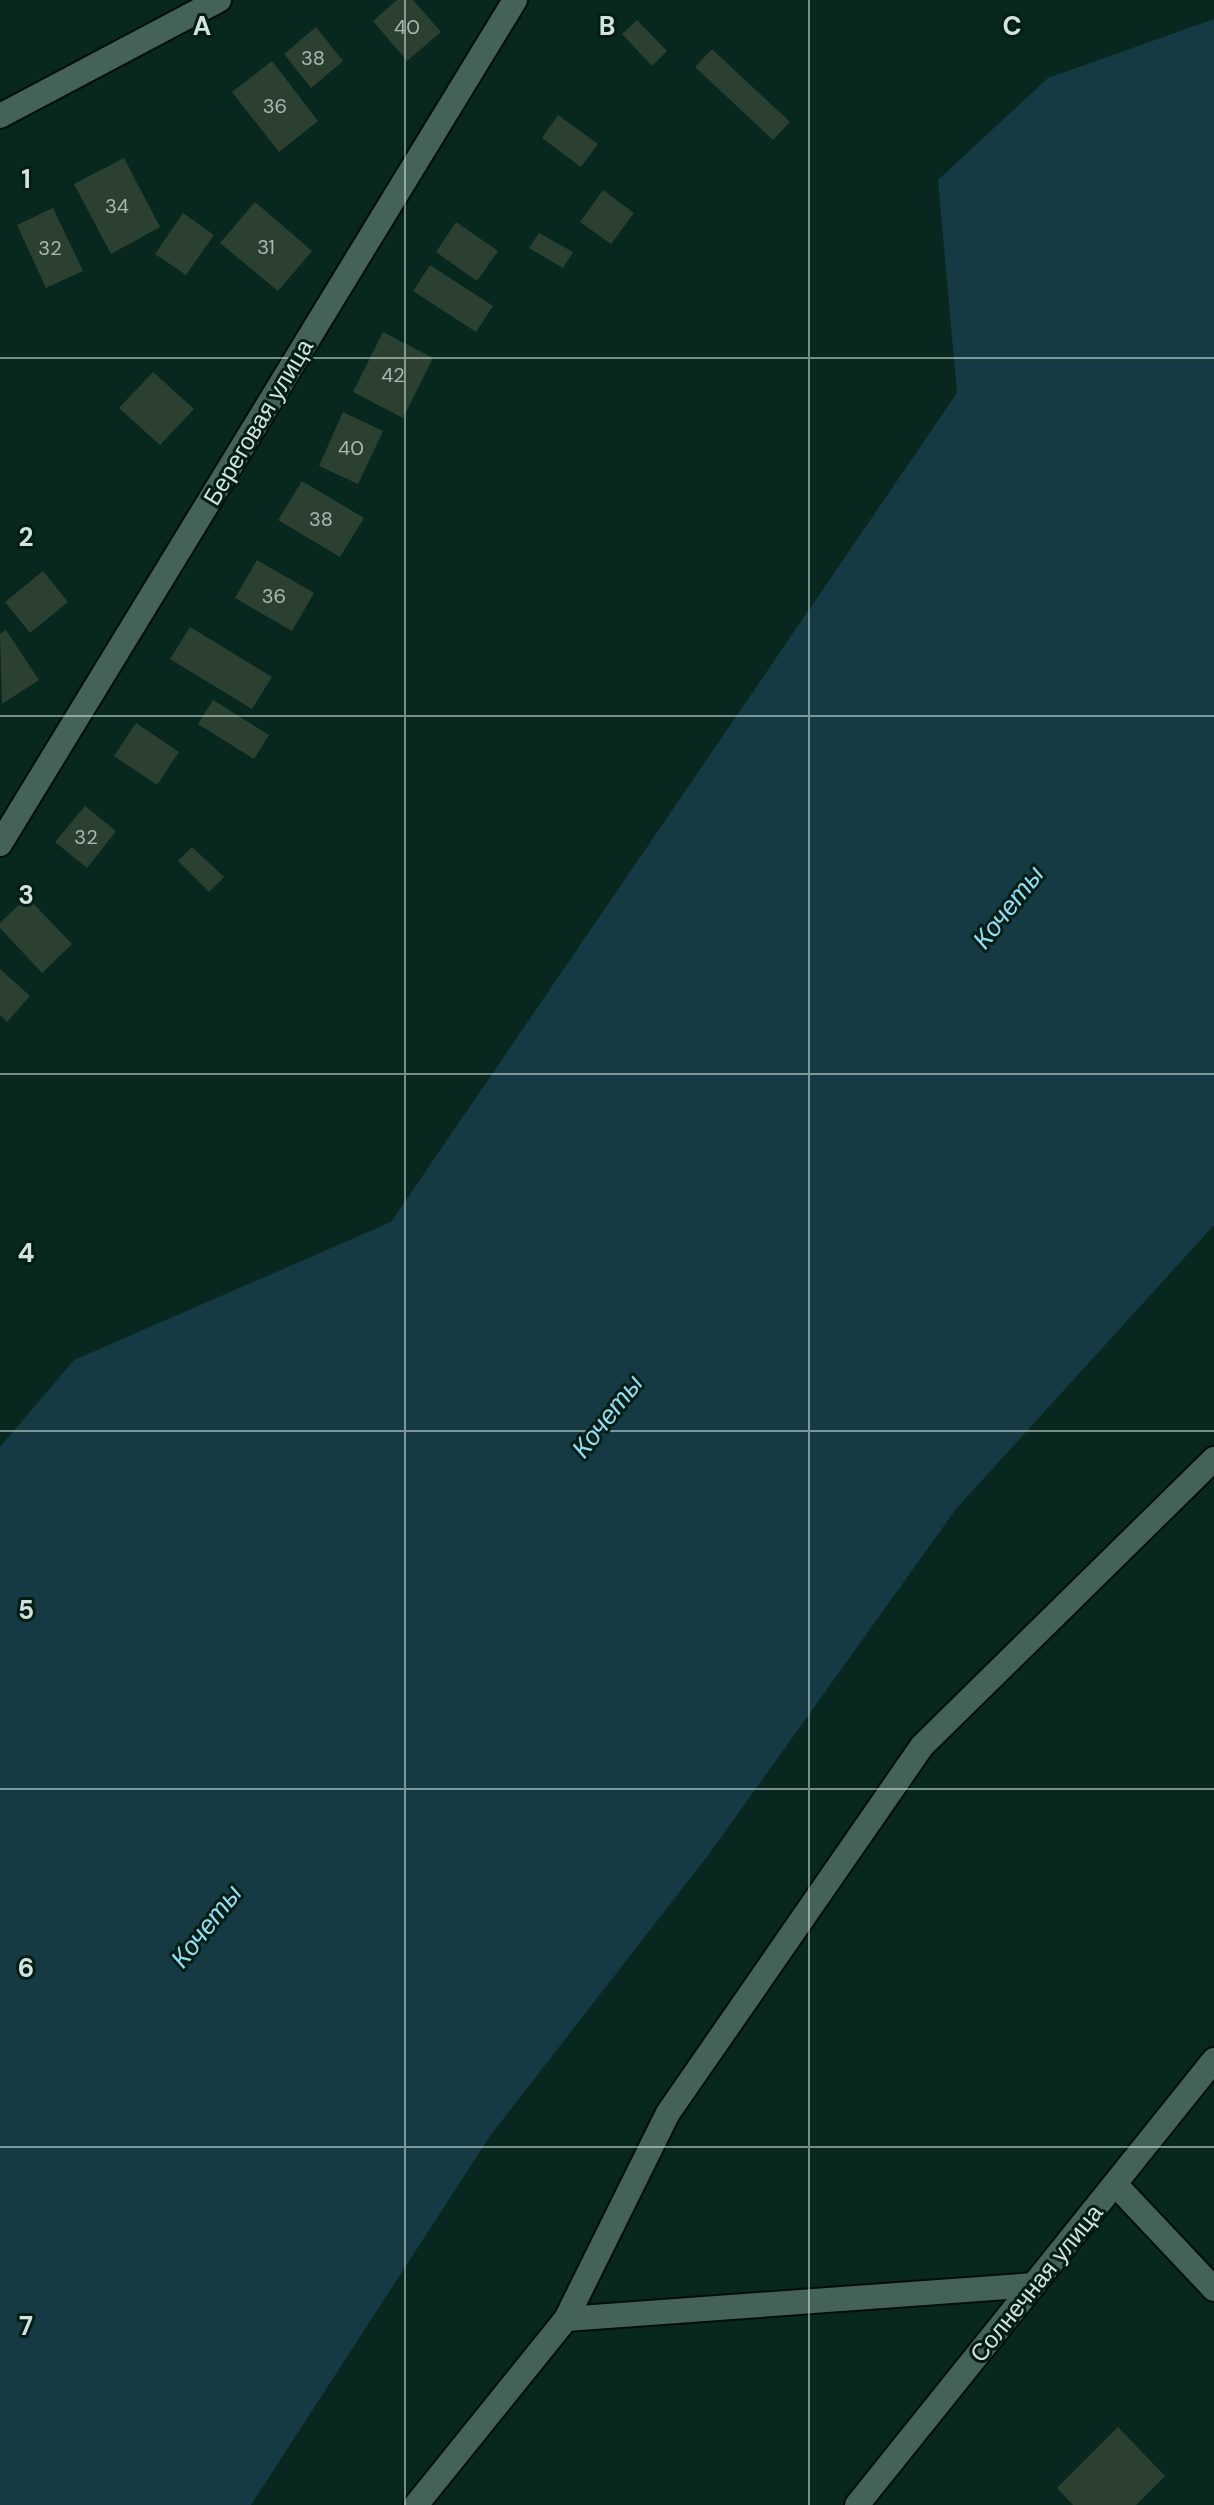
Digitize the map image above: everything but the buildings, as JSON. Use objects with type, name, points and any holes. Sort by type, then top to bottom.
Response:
[{"type":"street","points":[[0,116],[219,0]]},
{"type":"street","name":"Береговая улица","points":[[0,844],[515,0]]},
{"type":"street","points":[[416,2505],[566,2319],[668,2113],[922,1746],[1214,1459]]},
{"type":"street","name":"Солнечная улица","points":[[857,2505],[1214,2060]]},
{"type":"street","points":[[1115,2184],[1214,2289]]},
{"type":"street","points":[[566,2319],[1034,2285]]},
{"type":"water","name":"Кочеты","points":[[1214,19],[1214,1225],[956,1509],[709,1854],[490,2136],[251,2505],[0,2505],[0,1447],[74,1360],[391,1222],[957,393],[938,180],[1048,78]]}]
